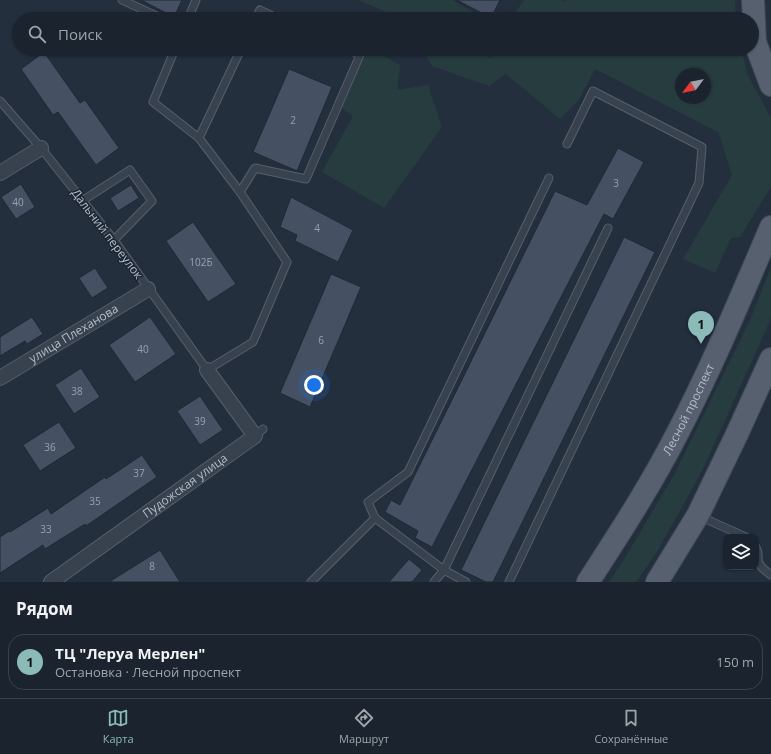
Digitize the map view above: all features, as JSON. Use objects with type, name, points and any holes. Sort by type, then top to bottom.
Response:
[{"type":"main road","points":[[753,0],[754,12]]},
{"type":"main road","points":[[759,53],[771,85]]},
{"type":"main road","name":"Лесной проспект","points":[[588,582],[633,512],[677,435],[724,336],[771,227]]},
{"type":"main road","points":[[657,582],[698,515],[771,359]]},
{"type":"street","points":[[0,173],[41,148]]},
{"type":"street","name":"улица Плеханова","points":[[0,378],[148,289]]},
{"type":"street","name":"Пудожская улица","points":[[51,582],[259,432],[207,370]]},
{"type":"lane","points":[[122,0],[148,12]]},
{"type":"lane","points":[[191,12],[196,0]]},
{"type":"lane","points":[[172,56],[153,102],[199,138],[240,192],[287,262],[252,342],[207,370]]},
{"type":"lane","points":[[199,138],[238,56]]},
{"type":"lane","points":[[240,192],[255,168],[306,179],[359,56]]},
{"type":"lane","points":[[509,582],[699,183],[702,147],[593,91],[567,144]]},
{"type":"lane","name":"Дальний переулок","points":[[0,101],[41,148],[114,240],[207,370]]},
{"type":"lane","points":[[82,201],[130,170],[152,201],[114,240]]},
{"type":"lane","points":[[466,582],[444,570],[375,518],[368,502],[408,472],[549,178]]},
{"type":"lane","points":[[434,582],[444,570],[608,228]]},
{"type":"lane","points":[[698,515],[739,534]]},
{"type":"lane","points":[[311,582],[375,518]]},
{"type":"lane","points":[[759,562],[771,576],[768,582]]},
{"type":"green space","points":[[358,0],[452,0],[473,12],[386,12]]},
{"type":"green space","points":[[524,0],[735,0],[736,12],[516,12]]},
{"type":"green space","points":[[356,56],[385,56],[400,65],[397,90],[428,85],[442,127],[384,208],[322,172],[353,116],[334,102]]},
{"type":"green space","points":[[426,56],[486,56],[491,58],[492,56],[743,56],[747,73],[771,118],[771,187],[740,237],[731,238],[715,273],[683,259],[732,175],[718,132],[595,69],[579,100],[560,119],[506,74],[489,86],[432,66]]},
{"type":"green space","points":[[771,267],[771,319],[702,471],[658,550],[636,582],[609,582],[674,475],[750,320]]},
{"type":"building","points":[[141,0],[182,0],[176,12],[164,12]]},
{"type":"building","points":[[457,0],[500,0],[494,12],[480,12]]},
{"type":"building","points":[[39,56],[47,56],[80,103],[85,100],[119,148],[96,165],[58,112],[53,115],[21,69]]},
{"type":"building","points":[[289,69],[332,87],[297,171],[253,152]]},
{"type":"building","points":[[618,148],[644,162],[613,219],[604,214],[432,547],[415,538],[418,531],[385,512],[391,500],[400,505],[555,191],[587,205]]},
{"type":"building","points":[[21,184],[35,207],[16,219],[1,197]]},
{"type":"building","points":[[131,185],[139,198],[118,211],[110,198]]},
{"type":"building","points":[[291,197],[353,230],[338,262],[295,241],[297,235],[280,227]]},
{"type":"building","points":[[193,222],[236,284],[208,302],[166,241]]},
{"type":"building","points":[[624,237],[655,252],[493,582],[486,582],[461,570]]},
{"type":"building","points":[[95,268],[108,288],[92,298],[79,278]]},
{"type":"building","points":[[331,274],[361,287],[310,407],[280,393]]},
{"type":"building","points":[[32,317],[43,334],[27,344],[25,341],[0,356],[0,337]]},
{"type":"building","points":[[150,317],[176,354],[135,382],[109,345]]},
{"type":"building","points":[[81,368],[100,397],[74,414],[55,385]]},
{"type":"building","points":[[200,396],[223,430],[200,445],[177,411]]},
{"type":"building","points":[[59,422],[76,448],[40,471],[23,445]]},
{"type":"building","points":[[142,455],[157,477],[86,526],[85,524],[45,549],[43,545],[0,573],[0,537],[48,508],[51,514],[105,477],[106,479]]},
{"type":"building","points":[[160,550],[180,582],[109,582]]},
{"type":"building","points":[[409,559],[422,570],[412,582],[389,582]]},
{"type":"place","name":"ТЦ \"Леруа Мерлен\"","points":[[701,344]]}]
